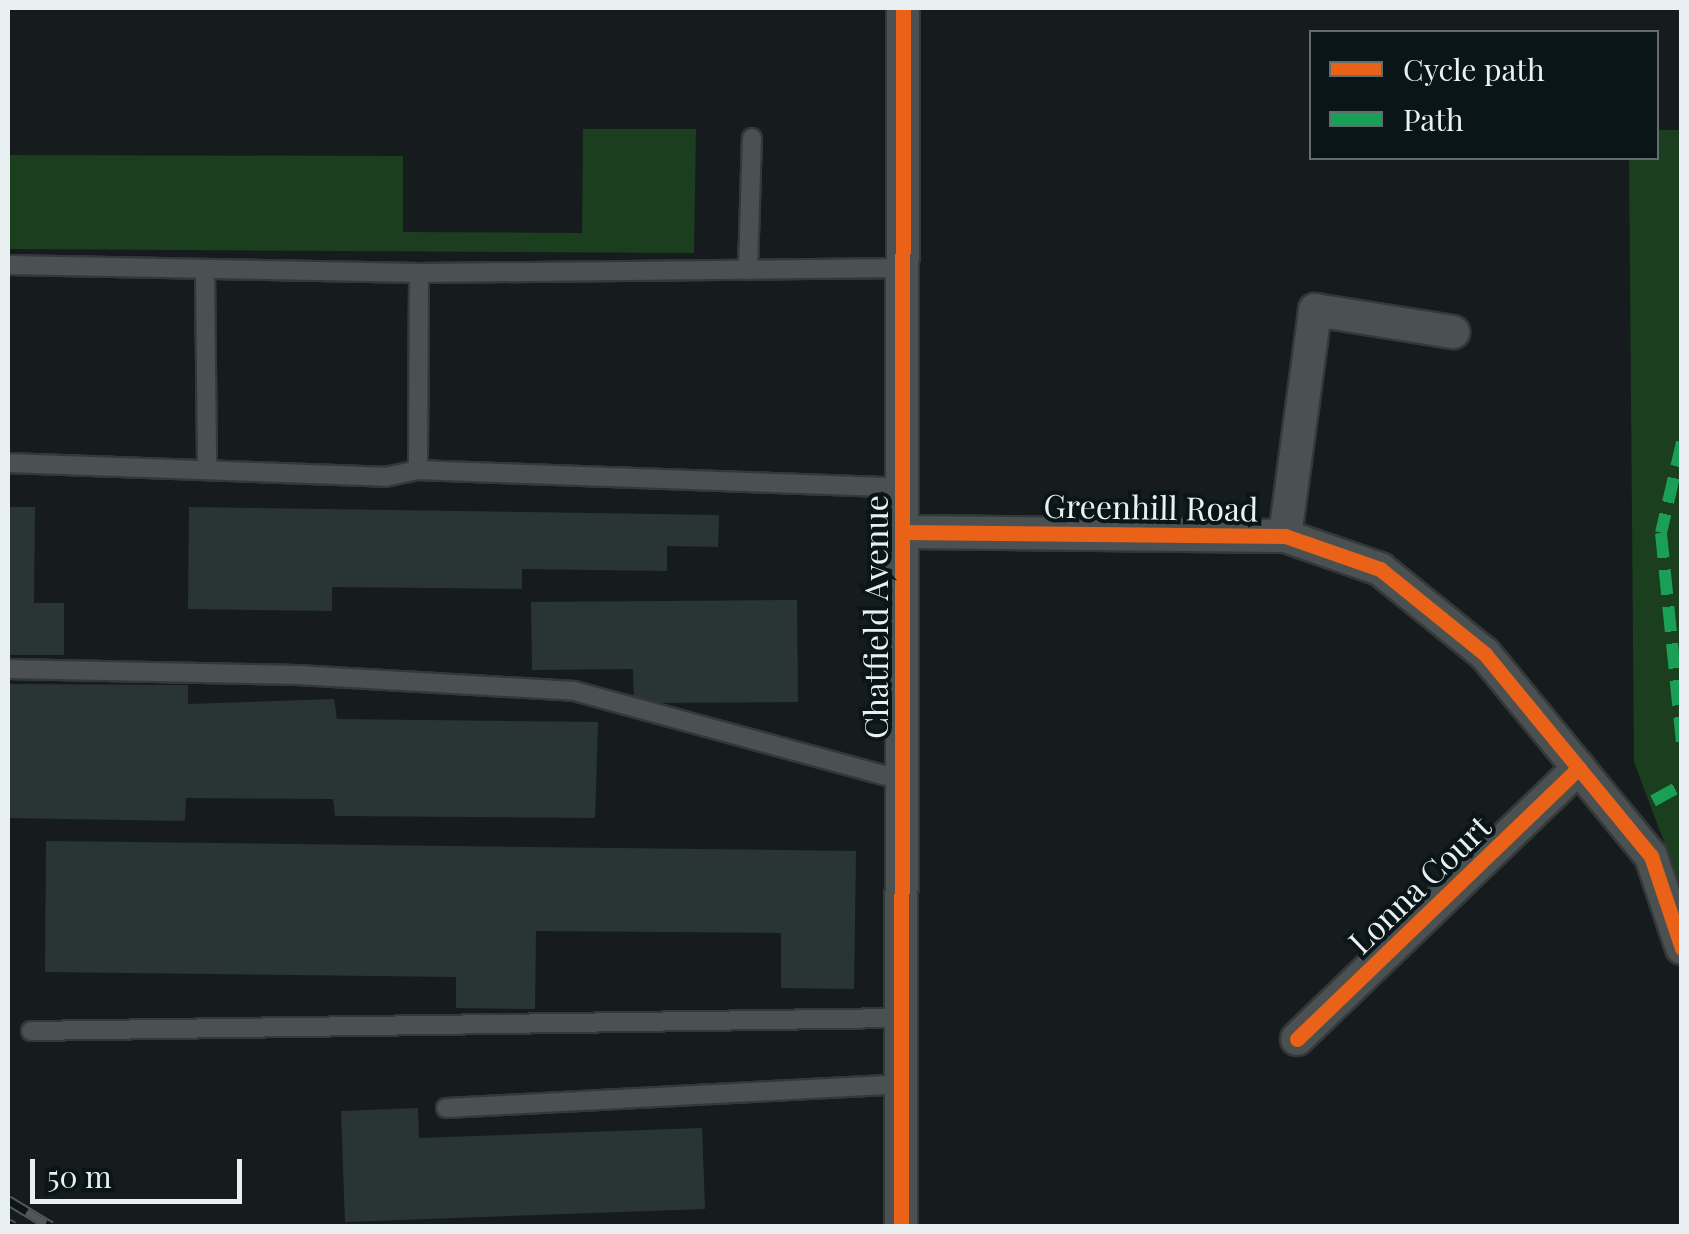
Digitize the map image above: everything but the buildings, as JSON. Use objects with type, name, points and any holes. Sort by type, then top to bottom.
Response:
[{"type":"street","name":"Chatfield Avenue","points":[[900,1226],[903,8]]},
{"type":"street","points":[[1285,536],[1315,310],[1453,332]]},
{"type":"street","name":"Greenhill Road","points":[[903,532],[1285,536],[1380,569],[1485,654],[1650,856],[1682,948]]},
{"type":"street","name":"Lonna Court","points":[[1297,1038],[1579,768]]},
{"type":"lane","points":[[748,270],[752,138]]},
{"type":"lane","points":[[8,265],[420,273],[903,268]]},
{"type":"lane","points":[[205,269],[206,470]]},
{"type":"lane","points":[[418,470],[420,273]]},
{"type":"lane","points":[[8,462],[385,476],[418,470],[903,488]]},
{"type":"lane","points":[[8,669],[298,674],[574,691],[902,780]]},
{"type":"lane","points":[[32,1032],[901,1018]]},
{"type":"lane","points":[[446,1108],[901,1084]]},
{"type":"green space","points":[[583,129],[696,129],[694,253],[8,249],[8,155],[403,156],[403,232],[582,233]]},
{"type":"green space","points":[[1659,130],[1682,130],[1681,887],[1634,762],[1629,160],[1659,160]]},
{"type":"railway","points":[[8,1200],[51,1226]]},
{"type":"railway","points":[[8,1223],[13,1226]]},
{"type":"marked path","points":[[1682,442],[1661,533],[1682,744]]},
{"type":"marked path","points":[[1653,801],[1682,785]]},
{"type":"cycle path","points":[[901,1226],[903,8]]},
{"type":"cycle path","points":[[903,532],[1285,536],[1380,569],[1485,654],[1651,856],[1682,948]]},
{"type":"cycle path","points":[[1297,1039],[1579,768]]}]
